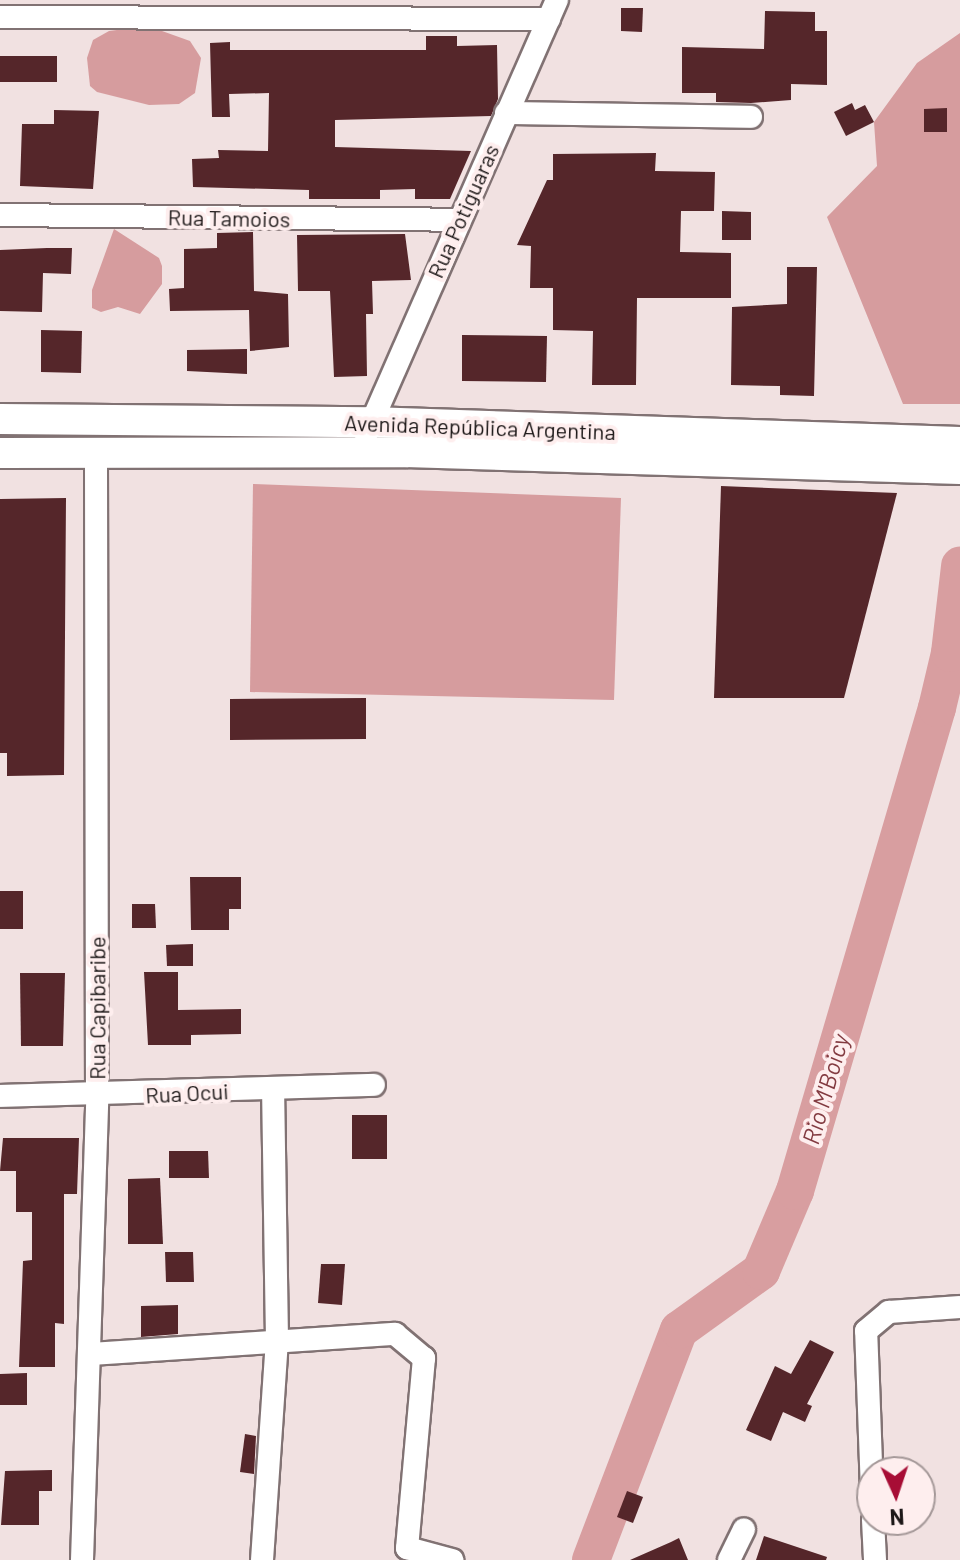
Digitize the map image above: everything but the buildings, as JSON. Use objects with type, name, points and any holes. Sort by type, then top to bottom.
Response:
[{"type":"main road","name":"Avenida República Argentina","points":[[0,419],[370,422],[960,442]]},
{"type":"main road","points":[[96,455],[109,438],[160,421]]},
{"type":"main road","name":"Avenida República Argentina","points":[[0,453],[96,455],[361,451],[960,469]]},
{"type":"street","points":[[0,17],[553,9]]},
{"type":"street","name":"Rua Potiguaras","points":[[361,451],[370,422],[553,9]]},
{"type":"street","points":[[506,113],[751,117]]},
{"type":"street","name":"Rua Tamoios","points":[[0,215],[459,220]]},
{"type":"street","name":"Rua Capibaribe","points":[[82,1560],[97,1097],[96,455]]},
{"type":"street","name":"Rua Ocui","points":[[0,1096],[97,1097],[374,1085]]},
{"type":"street","points":[[262,1560],[277,1340],[273,1088]]},
{"type":"street","points":[[871,1456],[866,1331],[889,1312],[960,1307]]},
{"type":"street","points":[[91,1354],[395,1334],[424,1358],[407,1548],[452,1560]]},
{"type":"street","points":[[729,1560],[744,1529]]},
{"type":"street","points":[[874,1536],[875,1560]]},
{"type":"shaded area","points":[[148,26],[190,41],[201,58],[195,93],[179,104],[149,105],[97,92],[90,86],[87,58],[93,40],[109,31]]},
{"type":"shaded area","points":[[960,33],[960,404],[903,404],[827,217],[877,166],[874,122],[917,63]]},
{"type":"shaded area","points":[[114,229],[159,258],[162,266],[162,284],[140,314],[118,307],[101,312],[92,308],[92,290]]},
{"type":"shaded area","points":[[253,484],[621,498],[614,700],[250,692]]},
{"type":"waterway","name":"Rio M'Boicy","points":[[591,1560],[679,1330],[761,1271],[795,1191],[937,708],[950,653],[960,566]]}]
